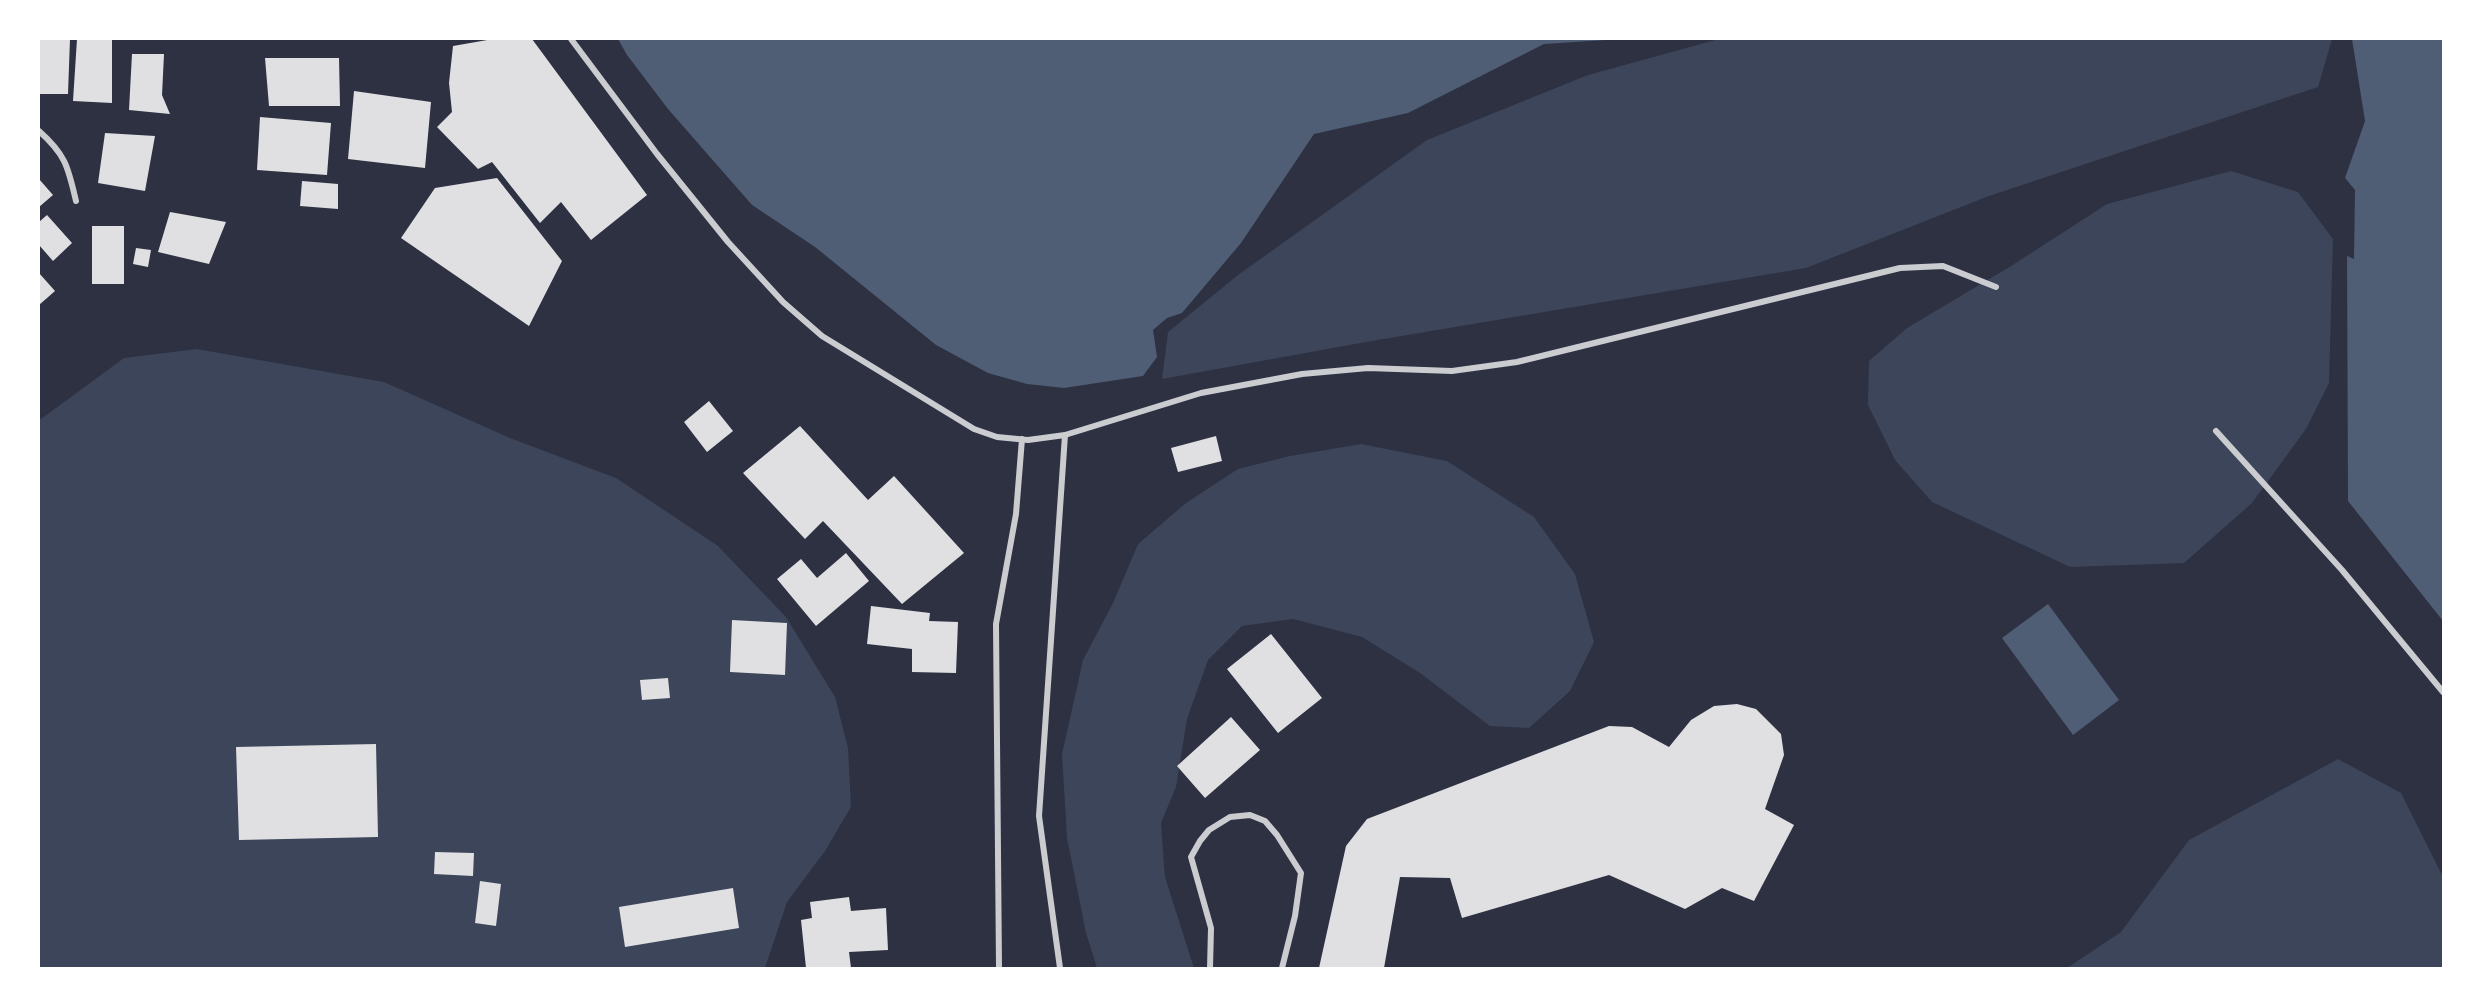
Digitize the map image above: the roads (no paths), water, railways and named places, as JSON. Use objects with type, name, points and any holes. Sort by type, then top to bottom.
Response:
[{"type":"street","points":[[572,39],[657,154],[728,242],[783,302],[822,336],[974,429],[997,437],[1022,439],[1065,435],[1201,393],[1302,374],[1368,368],[1452,371],[1517,362],[1899,268],[1943,266],[1996,286]]},
{"type":"street","points":[[39,131],[57,146],[67,166],[76,201]]},
{"type":"street","points":[[2216,431],[2342,570],[2443,692]]},
{"type":"street","points":[[1060,968],[1039,816],[1065,435]]},
{"type":"street","points":[[999,968],[996,624],[1016,514],[1022,439]]},
{"type":"street","points":[[1210,968],[1211,928],[1191,857],[1209,830],[1230,817],[1250,815],[1265,821],[1277,835],[1301,873],[1295,916],[1282,968]]}]
